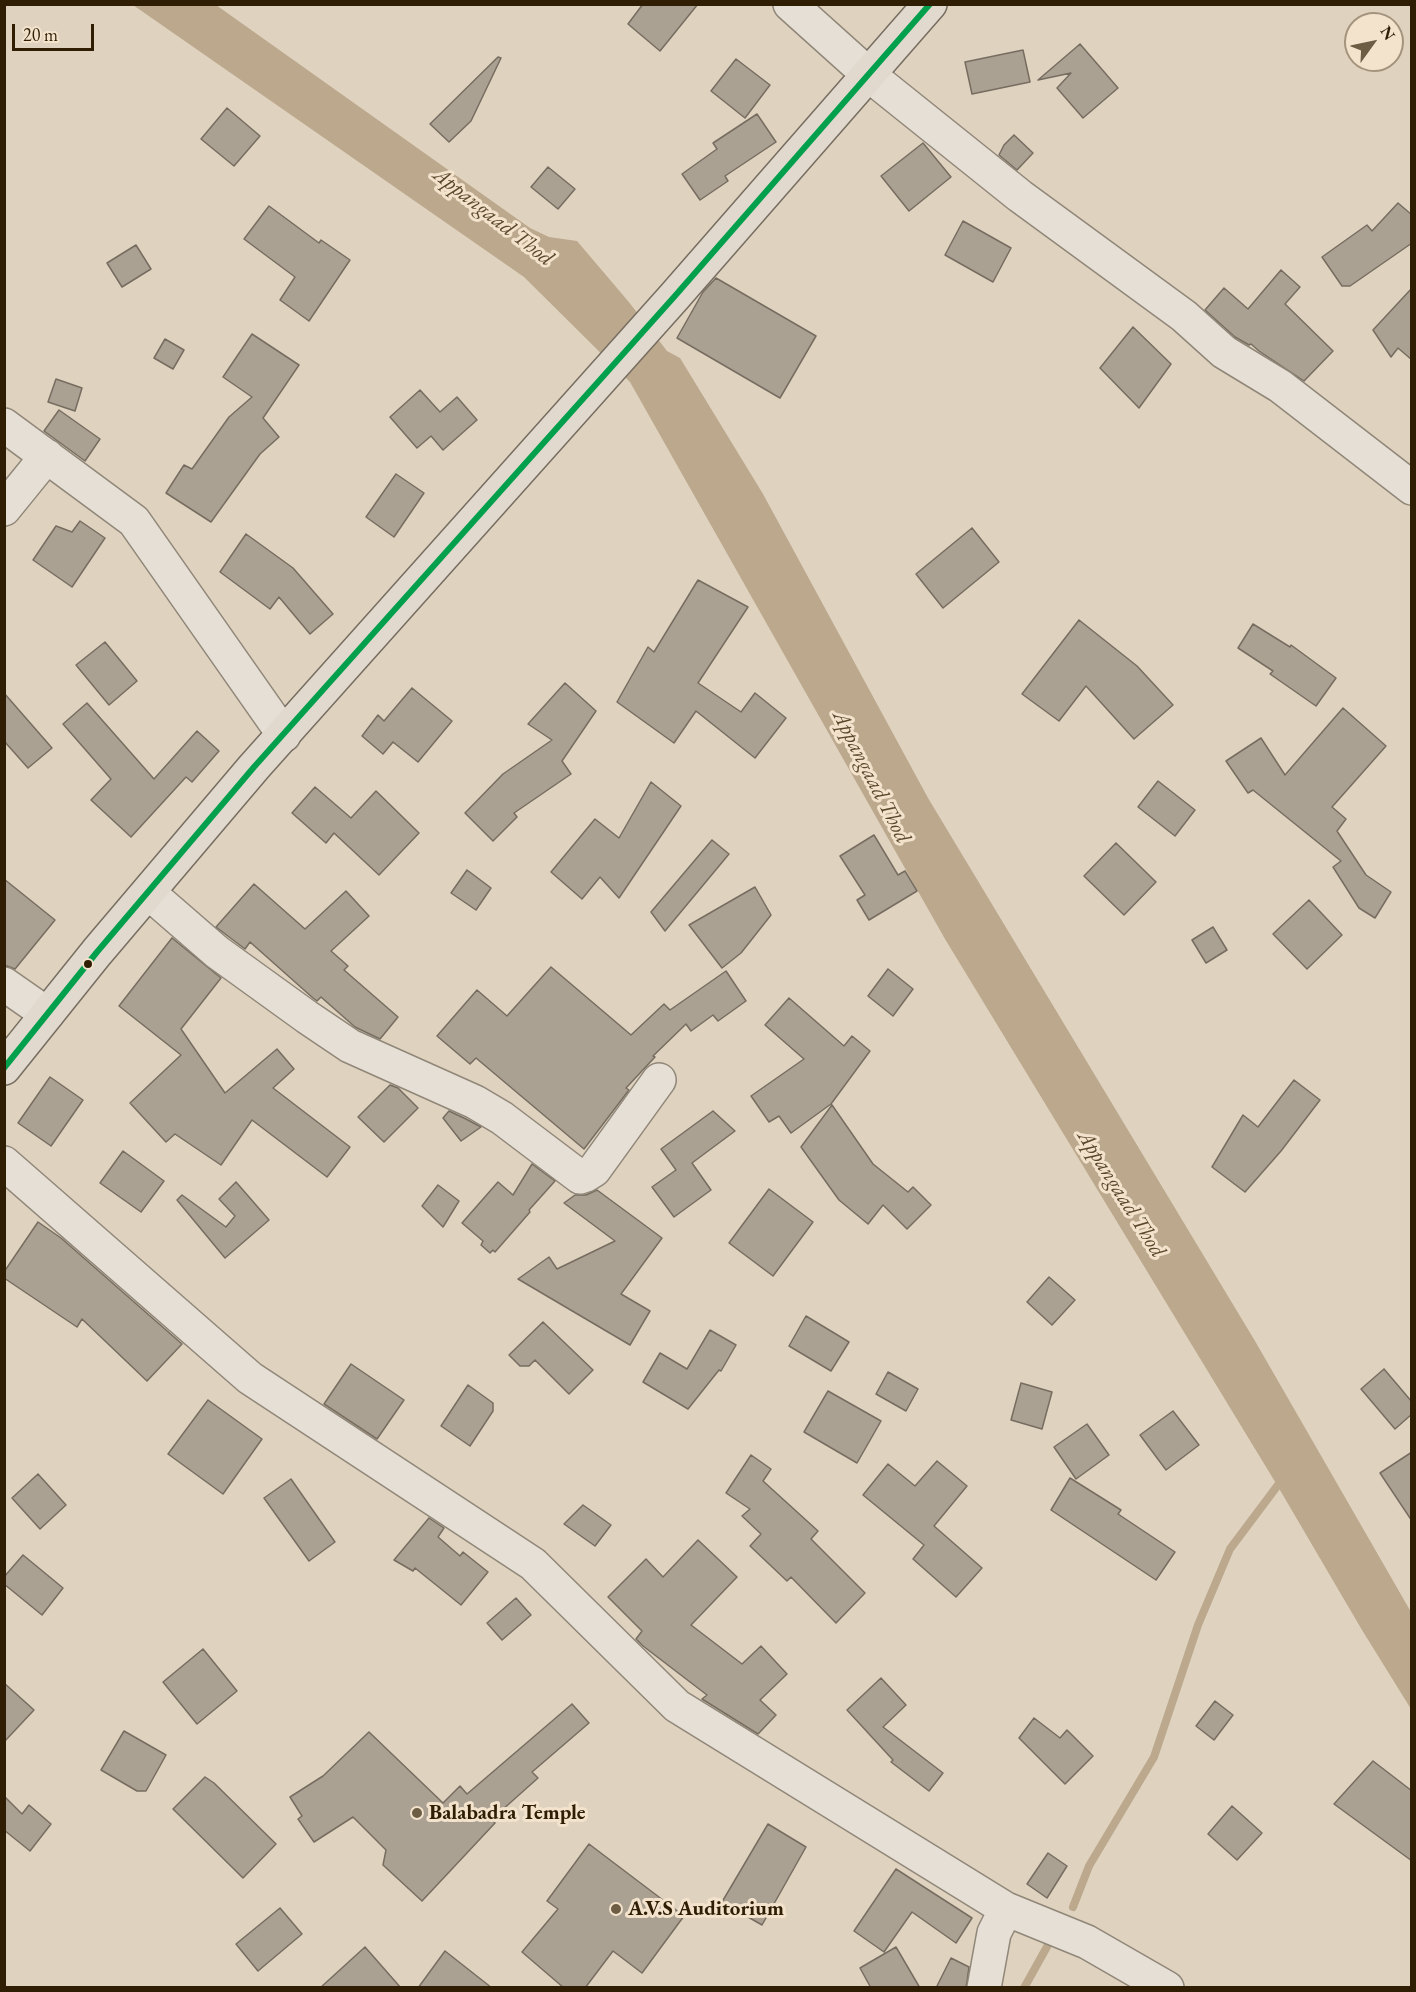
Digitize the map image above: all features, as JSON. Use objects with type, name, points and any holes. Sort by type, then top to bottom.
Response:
[{"type":"main road","points":[[4,1068],[183,850],[674,297],[930,4]]},
{"type":"street","points":[[790,4],[869,75],[1020,196],[1184,316],[1224,352],[1280,386],[1412,488]]},
{"type":"street","points":[[4,425],[134,521],[284,735]]},
{"type":"street","points":[[4,509],[47,456]]},
{"type":"street","points":[[149,892],[217,952],[315,1023],[351,1046],[475,1102],[502,1118],[580,1176],[594,1170],[659,1080]]},
{"type":"street","points":[[4,984],[47,1014]]},
{"type":"street","points":[[4,1163],[250,1378],[533,1564],[677,1706],[1006,1909],[1087,1942],[1167,1988]]},
{"type":"street","points":[[984,1988],[994,1933],[1006,1909]]},
{"type":"water","name":"Appangaad Thod","points":[[133,5],[216,5],[530,228],[549,237],[577,241],[667,351],[680,358],[763,494],[928,798],[1255,1341],[1411,1612],[1411,1709],[945,939],[630,382],[524,277]]},
{"type":"building","points":[[643,4],[698,4],[660,51],[628,24]]},
{"type":"building","points":[[1080,44],[1118,88],[1083,118],[1057,88],[1071,73],[1038,80]]},
{"type":"building","points":[[1023,50],[1030,82],[972,94],[965,62]]},
{"type":"building","points":[[498,57],[501,58],[471,121],[449,142],[430,124]]},
{"type":"building","points":[[736,59],[770,85],[745,118],[711,91]]},
{"type":"building","points":[[227,108],[260,136],[234,166],[201,139]]},
{"type":"building","points":[[757,114],[776,142],[725,176],[728,181],[700,200],[682,174],[717,149],[713,143]]},
{"type":"building","points":[[1014,135],[1033,153],[1017,170],[999,155],[1004,145]]},
{"type":"building","points":[[923,143],[951,177],[909,211],[881,176]]},
{"type":"building","points":[[548,167],[575,189],[558,209],[531,187]]},
{"type":"building","points":[[1398,203],[1412,215],[1412,243],[1350,286],[1342,286],[1322,257],[1367,225],[1372,231]]},
{"type":"building","points":[[269,206],[319,243],[321,240],[350,260],[309,321],[280,300],[295,277],[244,239]]},
{"type":"building","points":[[963,221],[1011,248],[993,282],[945,255]]},
{"type":"building","points":[[136,245],[151,269],[122,287],[107,263]]},
{"type":"building","points":[[1281,270],[1300,287],[1285,304],[1333,351],[1304,381],[1251,344],[1235,337],[1205,310],[1224,288],[1248,309]]},
{"type":"building","points":[[716,278],[816,336],[780,398],[677,338],[703,292]]},
{"type":"building","points":[[1412,288],[1412,360],[1398,348],[1391,357],[1373,330]]},
{"type":"building","points":[[1133,327],[1171,364],[1139,408],[1100,368]]},
{"type":"building","points":[[252,334],[299,365],[263,418],[279,437],[260,454],[211,522],[166,493],[184,465],[192,469],[229,417],[252,397],[223,377]]},
{"type":"building","points":[[165,339],[184,350],[173,369],[154,358]]},
{"type":"building","points":[[56,379],[82,388],[75,411],[48,402]]},
{"type":"building","points":[[420,390],[440,412],[457,397],[477,420],[443,450],[431,436],[417,448],[390,417]]},
{"type":"building","points":[[59,410],[100,439],[85,461],[44,431]]},
{"type":"building","points":[[396,474],[424,493],[394,537],[366,517]]},
{"type":"building","points":[[80,521],[105,538],[72,587],[33,560],[56,526],[72,532]]},
{"type":"building","points":[[972,528],[999,562],[943,608],[916,574]]},
{"type":"building","points":[[246,534],[293,568],[333,614],[310,634],[279,597],[270,609],[220,572]]},
{"type":"building","points":[[698,580],[748,607],[698,683],[741,712],[755,693],[786,718],[755,758],[696,711],[674,743],[617,702],[648,647],[654,652]]},
{"type":"building","points":[[1079,620],[1137,666],[1173,705],[1134,739],[1086,686],[1059,721],[1022,694]]},
{"type":"building","points":[[1253,624],[1290,647],[1291,645],[1336,678],[1316,706],[1270,674],[1273,671],[1238,648]]},
{"type":"building","points":[[105,642],[137,681],[109,705],[76,665]]},
{"type":"building","points":[[565,683],[596,711],[562,761],[571,774],[514,813],[517,817],[493,841],[465,813],[503,774],[552,740],[528,724]]},
{"type":"building","points":[[412,688],[452,721],[418,762],[393,742],[383,754],[362,736],[378,715],[384,721]]},
{"type":"building","points":[[4,693],[52,748],[28,768],[4,741]]},
{"type":"building","points":[[87,703],[154,779],[197,731],[219,751],[192,782],[186,777],[131,837],[91,800],[111,779],[63,724]]},
{"type":"building","points":[[1343,708],[1386,746],[1332,807],[1346,819],[1337,831],[1366,875],[1391,892],[1375,918],[1359,908],[1333,867],[1341,861],[1253,790],[1248,793],[1226,761],[1261,738],[1285,775]]},
{"type":"building","points":[[1158,781],[1195,810],[1175,836],[1138,807]]},
{"type":"building","points":[[651,782],[681,806],[619,898],[600,877],[582,899],[551,872],[595,819],[619,838]]},
{"type":"building","points":[[315,787],[351,818],[376,791],[419,833],[379,875],[334,833],[326,843],[292,813]]},
{"type":"building","points":[[874,835],[898,875],[905,871],[917,891],[869,920],[857,900],[865,895],[840,856]]},
{"type":"building","points":[[712,840],[729,854],[665,931],[651,912]]},
{"type":"building","points":[[1116,843],[1156,882],[1124,915],[1084,876]]},
{"type":"building","points":[[467,870],[491,888],[476,910],[451,893]]},
{"type":"building","points":[[4,879],[55,920],[15,969],[4,965]]},
{"type":"building","points":[[254,884],[305,929],[346,891],[369,916],[331,951],[348,966],[344,970],[398,1017],[380,1039],[355,1027],[321,997],[317,1001],[250,942],[245,949],[216,927]]},
{"type":"building","points":[[755,887],[771,915],[741,953],[722,968],[689,925]]},
{"type":"building","points":[[1309,900],[1342,935],[1307,969],[1273,934]]},
{"type":"building","points":[[1213,927],[1227,950],[1206,963],[1192,940]]},
{"type":"building","points":[[172,938],[221,978],[181,1029],[225,1093],[277,1049],[294,1069],[273,1088],[350,1147],[327,1177],[252,1120],[221,1165],[175,1134],[166,1142],[130,1103],[181,1055],[119,1006]]},
{"type":"building","points":[[551,967],[631,1035],[664,1004],[670,1010],[726,971],[746,1001],[718,1021],[713,1015],[691,1031],[686,1024],[653,1056],[655,1057],[626,1088],[629,1090],[584,1149],[476,1058],[470,1064],[437,1036],[477,990],[507,1016]]},
{"type":"building","points":[[888,969],[913,989],[893,1016],[868,996]]},
{"type":"building","points":[[789,998],[844,1046],[852,1036],[870,1051],[831,1104],[791,1133],[779,1116],[769,1122],[751,1096],[804,1059],[765,1025]]},
{"type":"building","points":[[50,1077],[83,1100],[51,1146],[18,1123]]},
{"type":"building","points":[[1294,1080],[1320,1100],[1281,1151],[1245,1192],[1212,1167],[1243,1115],[1258,1127]]},
{"type":"building","points":[[390,1085],[398,1088],[418,1108],[384,1142],[358,1117]]},
{"type":"building","points":[[832,1105],[873,1164],[908,1192],[913,1187],[931,1205],[907,1229],[883,1205],[868,1224],[839,1200],[801,1147]]},
{"type":"building","points":[[449,1111],[481,1127],[461,1141],[443,1118]]},
{"type":"building","points":[[713,1111],[735,1131],[692,1163],[711,1190],[674,1217],[652,1187],[676,1170],[661,1149]]},
{"type":"building","points":[[123,1151],[164,1181],[141,1212],[100,1183]]},
{"type":"building","points":[[532,1164],[555,1181],[495,1252],[493,1250],[490,1253],[481,1245],[483,1241],[462,1223],[498,1182],[513,1195]]},
{"type":"building","points":[[236,1182],[269,1220],[225,1258],[177,1200],[182,1195],[226,1227],[235,1216],[219,1199]]},
{"type":"building","points":[[438,1185],[459,1201],[443,1227],[422,1206]]},
{"type":"building","points":[[769,1189],[813,1222],[773,1276],[729,1243]]},
{"type":"building","points":[[597,1190],[662,1238],[621,1294],[650,1311],[630,1345],[518,1279],[549,1257],[557,1269],[615,1241],[564,1203],[575,1195],[586,1195]]},
{"type":"building","points":[[38,1222],[61,1238],[182,1344],[147,1381],[82,1319],[77,1327],[4,1278],[4,1272]]},
{"type":"building","points":[[1049,1277],[1075,1300],[1052,1325],[1027,1302]]},
{"type":"building","points":[[806,1316],[849,1342],[831,1371],[789,1346]]},
{"type":"building","points":[[543,1322],[593,1370],[569,1394],[535,1360],[529,1366],[520,1366],[509,1355]]},
{"type":"building","points":[[710,1330],[736,1345],[721,1371],[719,1370],[688,1409],[643,1382],[660,1353],[687,1369]]},
{"type":"building","points":[[351,1364],[404,1400],[377,1439],[324,1404]]},
{"type":"building","points":[[1384,1369],[1412,1402],[1412,1414],[1395,1429],[1361,1389]]},
{"type":"building","points":[[888,1372],[918,1389],[906,1411],[876,1394]]},
{"type":"building","points":[[1021,1383],[1052,1392],[1042,1429],[1011,1420]]},
{"type":"building","points":[[468,1385],[493,1403],[493,1411],[470,1446],[441,1426]]},
{"type":"building","points":[[828,1391],[881,1421],[857,1463],[804,1432]]},
{"type":"building","points":[[208,1400],[262,1439],[223,1494],[168,1454]]},
{"type":"building","points":[[1173,1411],[1199,1445],[1166,1470],[1140,1435]]},
{"type":"building","points":[[1087,1424],[1109,1455],[1076,1479],[1054,1447]]},
{"type":"building","points":[[1412,1452],[1412,1521],[1380,1473]]},
{"type":"building","points":[[751,1455],[771,1469],[763,1481],[818,1531],[811,1539],[865,1593],[836,1623],[791,1577],[787,1581],[750,1546],[761,1534],[742,1516],[750,1509],[726,1493]]},
{"type":"building","points":[[937,1461],[967,1486],[934,1526],[982,1568],[956,1597],[913,1559],[924,1545],[863,1495],[888,1464],[915,1486]]},
{"type":"building","points":[[38,1474],[66,1505],[40,1529],[12,1498]]},
{"type":"building","points":[[1070,1478],[1121,1510],[1118,1514],[1175,1552],[1156,1580],[1051,1510]]},
{"type":"building","points":[[291,1479],[335,1542],[309,1561],[264,1498]]},
{"type":"building","points":[[583,1505],[611,1525],[595,1546],[564,1524]]},
{"type":"building","points":[[429,1518],[444,1528],[438,1537],[460,1556],[463,1552],[488,1572],[461,1605],[415,1568],[413,1571],[394,1560]]},
{"type":"building","points":[[698,1540],[737,1577],[691,1625],[742,1664],[761,1646],[787,1674],[760,1700],[776,1715],[758,1734],[702,1699],[707,1695],[643,1646],[636,1639],[642,1631],[608,1597],[646,1559],[663,1577]]},
{"type":"building","points":[[23,1555],[63,1588],[42,1615],[4,1584],[4,1577]]},
{"type":"building","points":[[516,1598],[531,1615],[502,1640],[487,1623]]},
{"type":"building","points":[[203,1649],[237,1691],[197,1724],[163,1682]]},
{"type":"building","points":[[881,1678],[906,1705],[883,1727],[943,1773],[929,1791],[891,1762],[893,1760],[847,1710]]},
{"type":"building","points":[[4,1683],[34,1710],[4,1742]]},
{"type":"building","points":[[1215,1701],[1233,1715],[1214,1740],[1196,1726]]},
{"type":"building","name":"Balabadra Temple","points":[[572,1704],[589,1723],[532,1772],[538,1778],[492,1819],[495,1823],[422,1901],[383,1865],[386,1850],[353,1817],[314,1842],[298,1819],[302,1816],[290,1797],[323,1776],[369,1732],[443,1803],[460,1786],[467,1794]]},
{"type":"building","points":[[1034,1718],[1060,1738],[1067,1730],[1093,1756],[1065,1784],[1019,1738]]},
{"type":"building","points":[[124,1731],[166,1755],[146,1791],[137,1791],[101,1770]]},
{"type":"building","points":[[1373,1761],[1412,1791],[1412,1861],[1334,1804]]},
{"type":"building","points":[[205,1777],[214,1783],[276,1844],[243,1878],[173,1809]]},
{"type":"building","points":[[4,1796],[22,1814],[29,1805],[51,1824],[30,1851],[4,1830]]},
{"type":"building","points":[[1232,1806],[1262,1833],[1237,1860],[1208,1834]]},
{"type":"building","points":[[768,1824],[806,1847],[762,1925],[722,1902]]},
{"type":"building","name":"A.V.S Auditorium","points":[[589,1844],[684,1916],[642,1973],[613,1951],[585,1988],[564,1988],[522,1952],[558,1909],[547,1901]]},
{"type":"building","points":[[1048,1853],[1067,1866],[1047,1898],[1027,1884]]},
{"type":"building","points":[[896,1869],[972,1918],[956,1943],[912,1912],[884,1952],[854,1931]]},
{"type":"building","points":[[280,1908],[302,1934],[258,1971],[236,1944]]},
{"type":"building","points":[[365,1947],[401,1988],[320,1988]]},
{"type":"building","points":[[896,1947],[920,1988],[871,1988],[860,1968]]},
{"type":"building","points":[[445,1951],[492,1988],[418,1988]]},
{"type":"building","points":[[951,1958],[969,1967],[966,1988],[936,1988]]},
{"type":"waterway","points":[[1073,1907],[1089,1866],[1154,1757],[1198,1625],[1230,1549],[1284,1477]]},
{"type":"waterway","points":[[1024,1988],[1053,1936]]},
{"type":"transit line","points":[[4,1068],[97,952],[254,767],[674,297],[930,4]]},
{"type":"place","name":"Balabadra Temple","points":[[417,1813]]},
{"type":"place","name":"A.V.S Auditorium","points":[[616,1909]]}]
